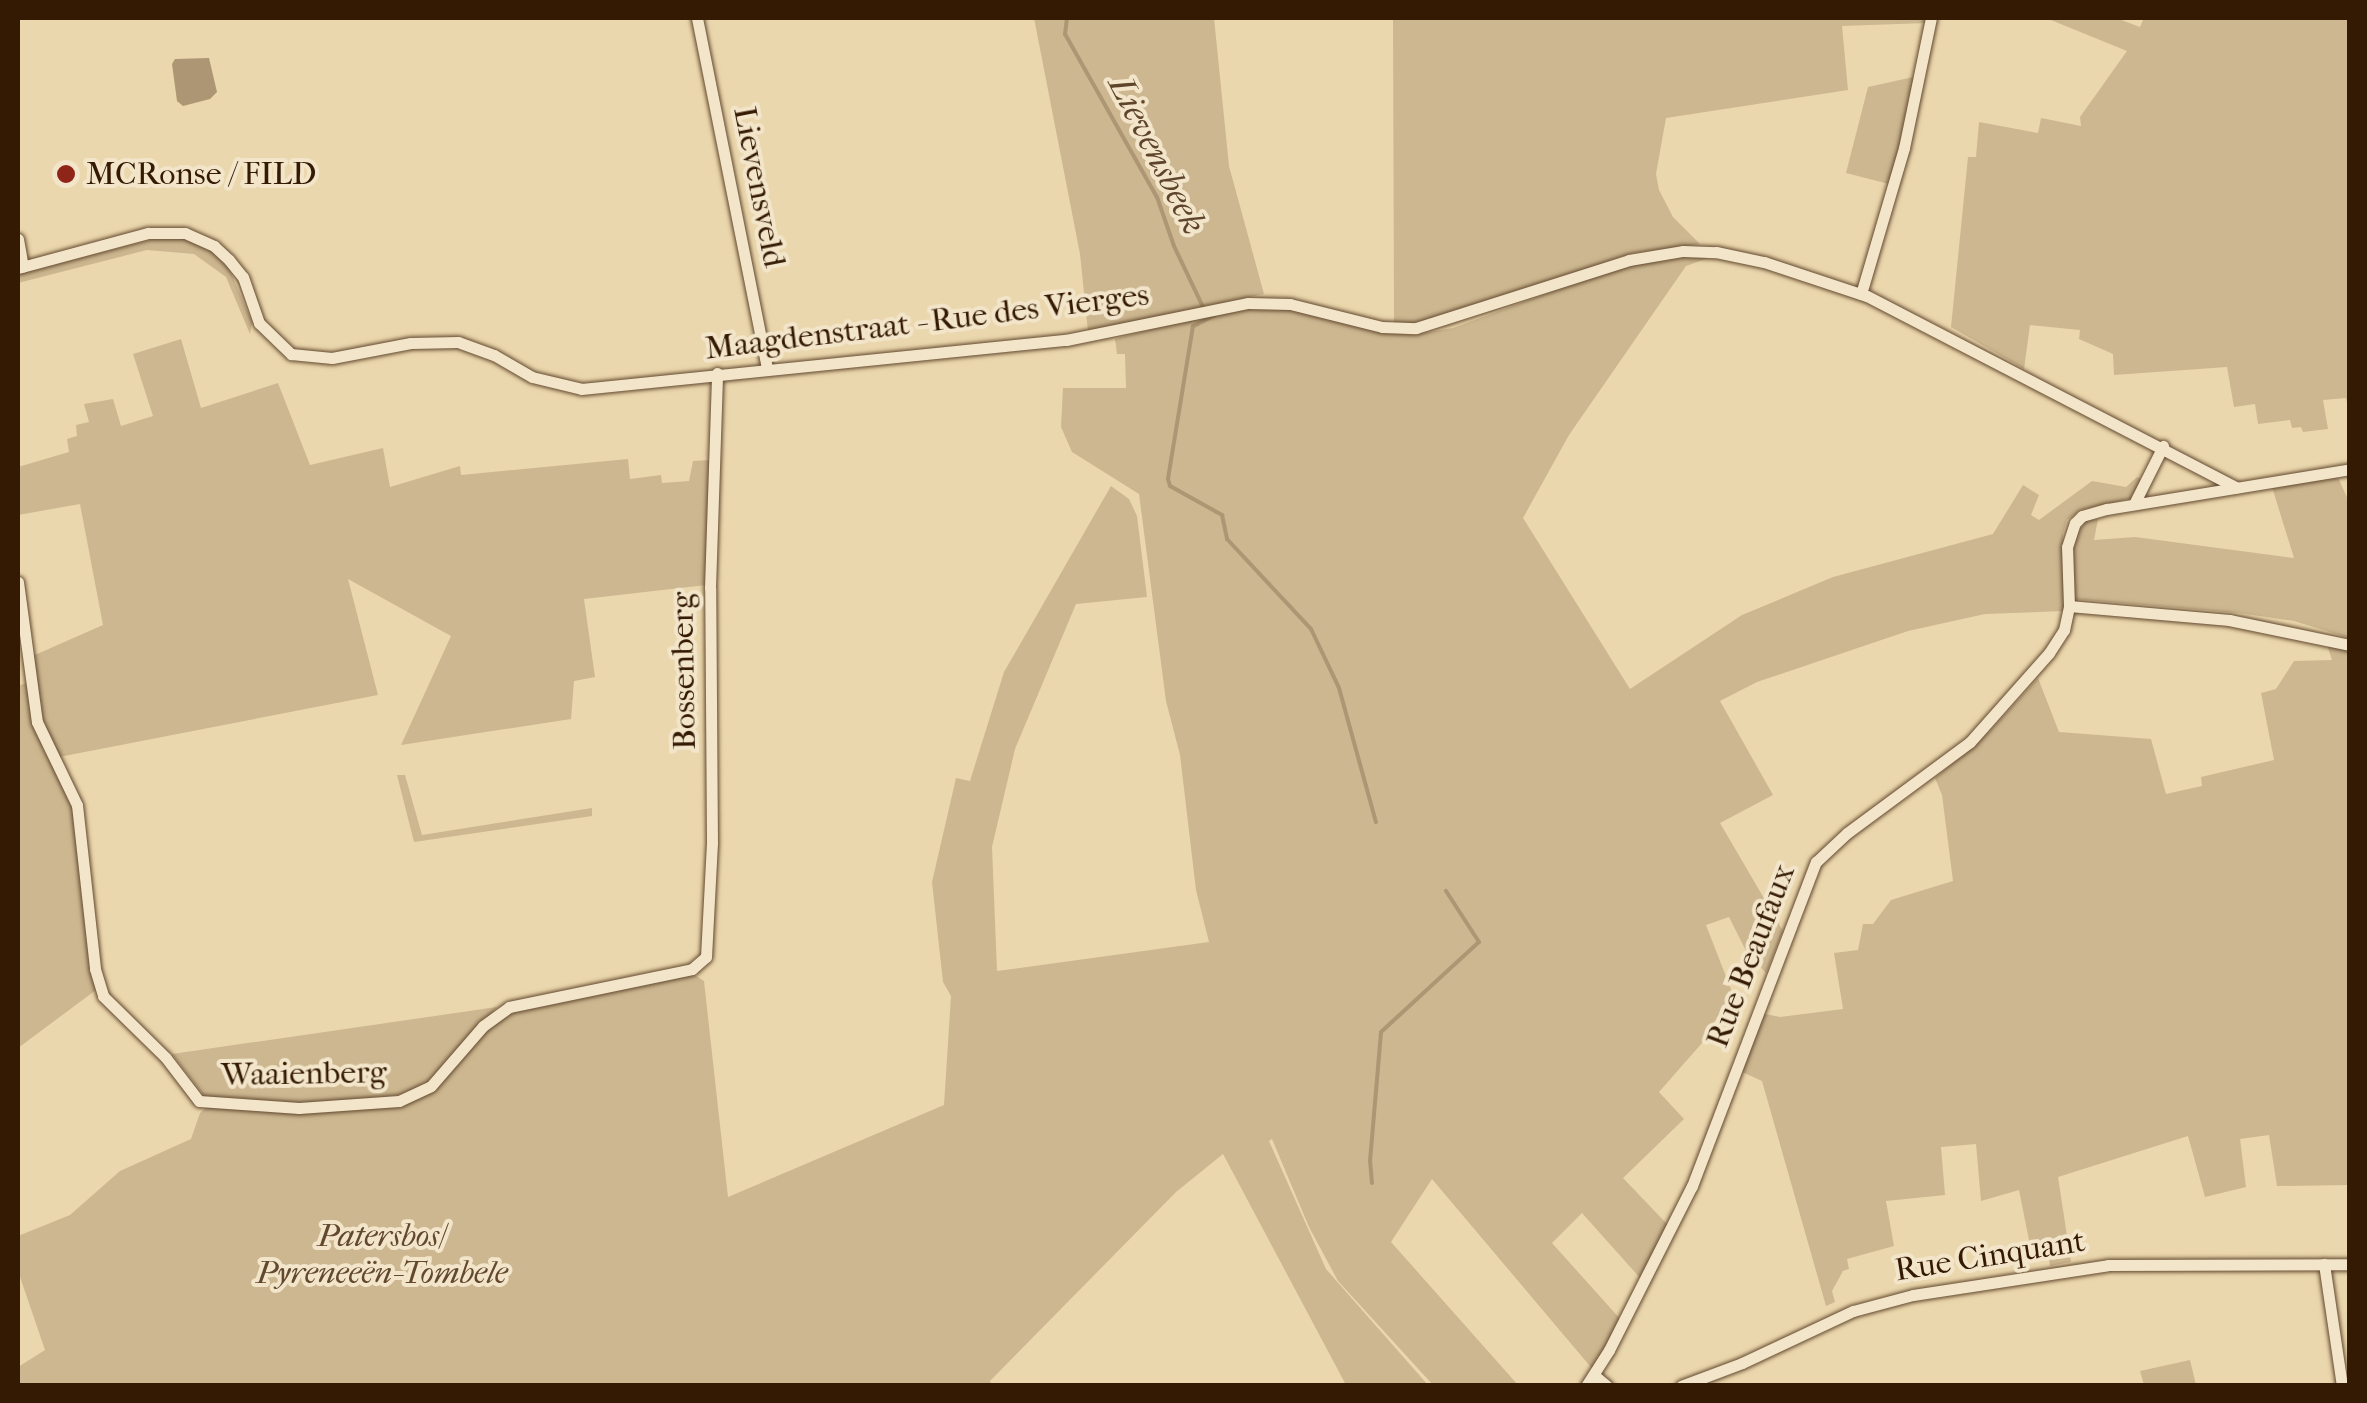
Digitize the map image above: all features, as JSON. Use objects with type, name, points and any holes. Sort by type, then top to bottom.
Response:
[{"type":"street","name":"Lievensveld","points":[[698,18],[767,367]]},
{"type":"street","points":[[1861,294],[1904,148],[1930,18]]},
{"type":"street","name":"Maagdenstraat - Rue des Vierges","points":[[20,267],[148,233],[185,233],[214,246],[230,260],[242,277],[259,322],[292,354],[332,358],[411,343],[458,342],[494,355],[532,377],[578,389],[767,367],[1066,340],[1262,302],[1307,307],[1382,328],[1416,328],[1449,321],[1617,263],[1684,251],[1764,262],[1861,294],[2163,446]]},
{"type":"street","points":[[18,239],[20,267]]},
{"type":"street","name":"Bossenberg","points":[[699,967],[707,950],[711,902],[710,588],[718,373]]},
{"type":"street","points":[[2134,504],[2163,446],[2236,487]]},
{"type":"street","name":"Rue Beaufaux","points":[[1590,1381],[1692,1186],[1816,862],[1846,832],[1981,730],[2049,652],[2064,630],[2070,602],[2070,530],[2082,516],[2134,504],[2350,469]]},
{"type":"street","name":"Waaienberg","points":[[18,582],[36,722],[77,805],[98,987],[199,1101],[287,1108],[399,1101],[431,1086],[483,1026],[509,1007],[699,967]]},
{"type":"street","points":[[2070,602],[2230,620],[2350,645]]},
{"type":"street","points":[[2324,1264],[2342,1386]]},
{"type":"street","name":"Rue Cinquant","points":[[1681,1386],[1742,1363],[1853,1311],[1913,1295],[2065,1268],[2350,1264]]},
{"type":"street","points":[[1590,1381],[1607,1386]]},
{"type":"green space","points":[[1034,18],[1214,18],[1229,166],[1264,294],[1088,331],[1080,254]]},
{"type":"green space","points":[[1393,18],[1927,18],[1926,23],[1842,26],[1848,90],[1666,118],[1656,174],[1659,190],[1673,217],[1700,244],[1633,253],[1432,320],[1411,323],[1394,322]]},
{"type":"green space","points":[[2046,18],[2116,18],[2140,27],[2144,18],[2349,18],[2349,412],[2346,398],[2323,400],[2328,429],[2303,432],[2301,427],[2292,428],[2290,420],[2258,424],[2255,404],[2234,407],[2227,367],[2114,375],[2113,354],[2079,339],[2080,330],[2030,325],[2024,369],[1951,327],[1968,157],[1976,157],[1979,122],[2038,133],[2041,118],[2081,126],[2080,117],[2127,51]]},
{"type":"green space","points":[[1918,76],[1889,184],[1846,173],[1868,87]]},
{"type":"green space","points":[[181,237],[219,254],[227,264],[252,322],[250,334],[226,277],[194,254],[147,250],[18,283],[18,274],[154,239]]},
{"type":"green space","name":"Patersbos/ Pyreneeën-Tombele","points":[[1693,254],[1708,258],[1686,266],[1569,435],[1523,518],[1630,689],[1742,615],[1833,577],[1993,534],[2023,485],[2039,495],[2031,515],[2039,520],[2092,481],[2126,487],[2137,477],[2142,480],[2131,498],[2080,510],[2067,520],[2063,533],[2064,611],[1985,614],[1908,631],[1757,682],[1720,701],[1773,795],[1720,823],[1783,931],[1766,973],[1747,953],[1729,917],[1706,925],[1732,992],[1702,1043],[1659,1092],[1684,1119],[1623,1178],[1668,1225],[1641,1279],[1582,1213],[1552,1243],[1622,1321],[1595,1372],[1432,1179],[1391,1242],[1518,1385],[1433,1385],[1338,1281],[1309,1227],[1272,1139],[1269,1141],[1326,1269],[1428,1385],[1346,1385],[1223,1154],[1176,1192],[990,1381],[992,1385],[18,1386],[18,1367],[45,1350],[18,1271],[18,1236],[70,1215],[120,1171],[191,1139],[200,1113],[207,1107],[343,1111],[419,1099],[490,1024],[511,1011],[693,974],[704,981],[728,1197],[944,1105],[951,996],[943,982],[932,882],[956,778],[970,781],[1004,672],[1111,486],[1129,499],[1137,516],[1147,597],[1076,604],[1015,749],[992,847],[997,971],[1209,942],[1196,890],[1180,755],[1166,701],[1139,494],[1072,452],[1061,427],[1063,388],[1126,388],[1125,354],[1117,354],[1115,339],[1223,310],[1281,307],[1410,335],[1453,328],[1628,264]]},
{"type":"green space","points":[[181,339],[201,408],[278,383],[310,465],[383,448],[390,487],[460,466],[461,475],[628,459],[630,479],[661,475],[662,483],[689,481],[693,461],[710,460],[706,585],[584,599],[595,677],[574,681],[571,719],[401,745],[451,636],[348,579],[378,695],[59,757],[43,719],[28,658],[103,625],[80,504],[18,515],[18,467],[69,452],[67,439],[77,436],[76,425],[89,422],[84,404],[113,399],[121,426],[153,416],[133,354]]},
{"type":"green space","points":[[2337,475],[2349,502],[2349,638],[2294,621],[2239,613],[2074,599],[2073,540],[2086,521],[2098,519],[2094,540],[2135,537],[2294,558],[2272,487]]},
{"type":"green space","points":[[2326,642],[2349,649],[2349,1185],[2277,1186],[2269,1135],[2240,1139],[2246,1187],[2205,1197],[2188,1136],[2058,1177],[2071,1262],[2050,1266],[2047,1244],[2030,1245],[2019,1190],[1981,1201],[1976,1144],[1941,1147],[1945,1195],[1886,1201],[1894,1246],[1847,1259],[1849,1269],[1843,1271],[1832,1291],[1835,1302],[1826,1306],[1762,1081],[1740,1071],[1761,1013],[1780,1017],[1843,1009],[1834,953],[1858,950],[1863,924],[1873,924],[1891,900],[1953,881],[1942,795],[1935,778],[1987,734],[2038,678],[2059,732],[2151,739],[2166,794],[2202,786],[2201,777],[2274,760],[2261,693],[2276,689],[2294,661],[2332,660]]},
{"type":"green space","points":[[26,683],[43,749],[71,799],[96,990],[18,1048],[18,686]]},
{"type":"green space","points":[[397,775],[405,775],[422,835],[592,808],[592,816],[414,842]]},
{"type":"green space","points":[[497,1007],[430,1081],[404,1094],[378,1098],[301,1103],[206,1098],[172,1054]]},
{"type":"green space","points":[[2190,1360],[2196,1385],[2144,1385],[2140,1371]]},
{"type":"shaded area","points":[[209,58],[217,92],[210,99],[183,106],[177,101],[172,64],[175,59]]},
{"type":"waterway","name":"Lievensbeek","points":[[1067,18],[1065,34],[1157,197],[1174,246],[1203,307]]},
{"type":"waterway","name":"Lievensbeek","points":[[1215,315],[1193,326],[1170,486],[1222,515],[1227,539],[1311,629],[1339,688],[1376,822]]},
{"type":"waterway","name":"Lievensbeek","points":[[1372,1183],[1370,1161],[1381,1032],[1479,942],[1446,891]]},
{"type":"place","name":"MCRonse / FILD","points":[[66,174]]}]
